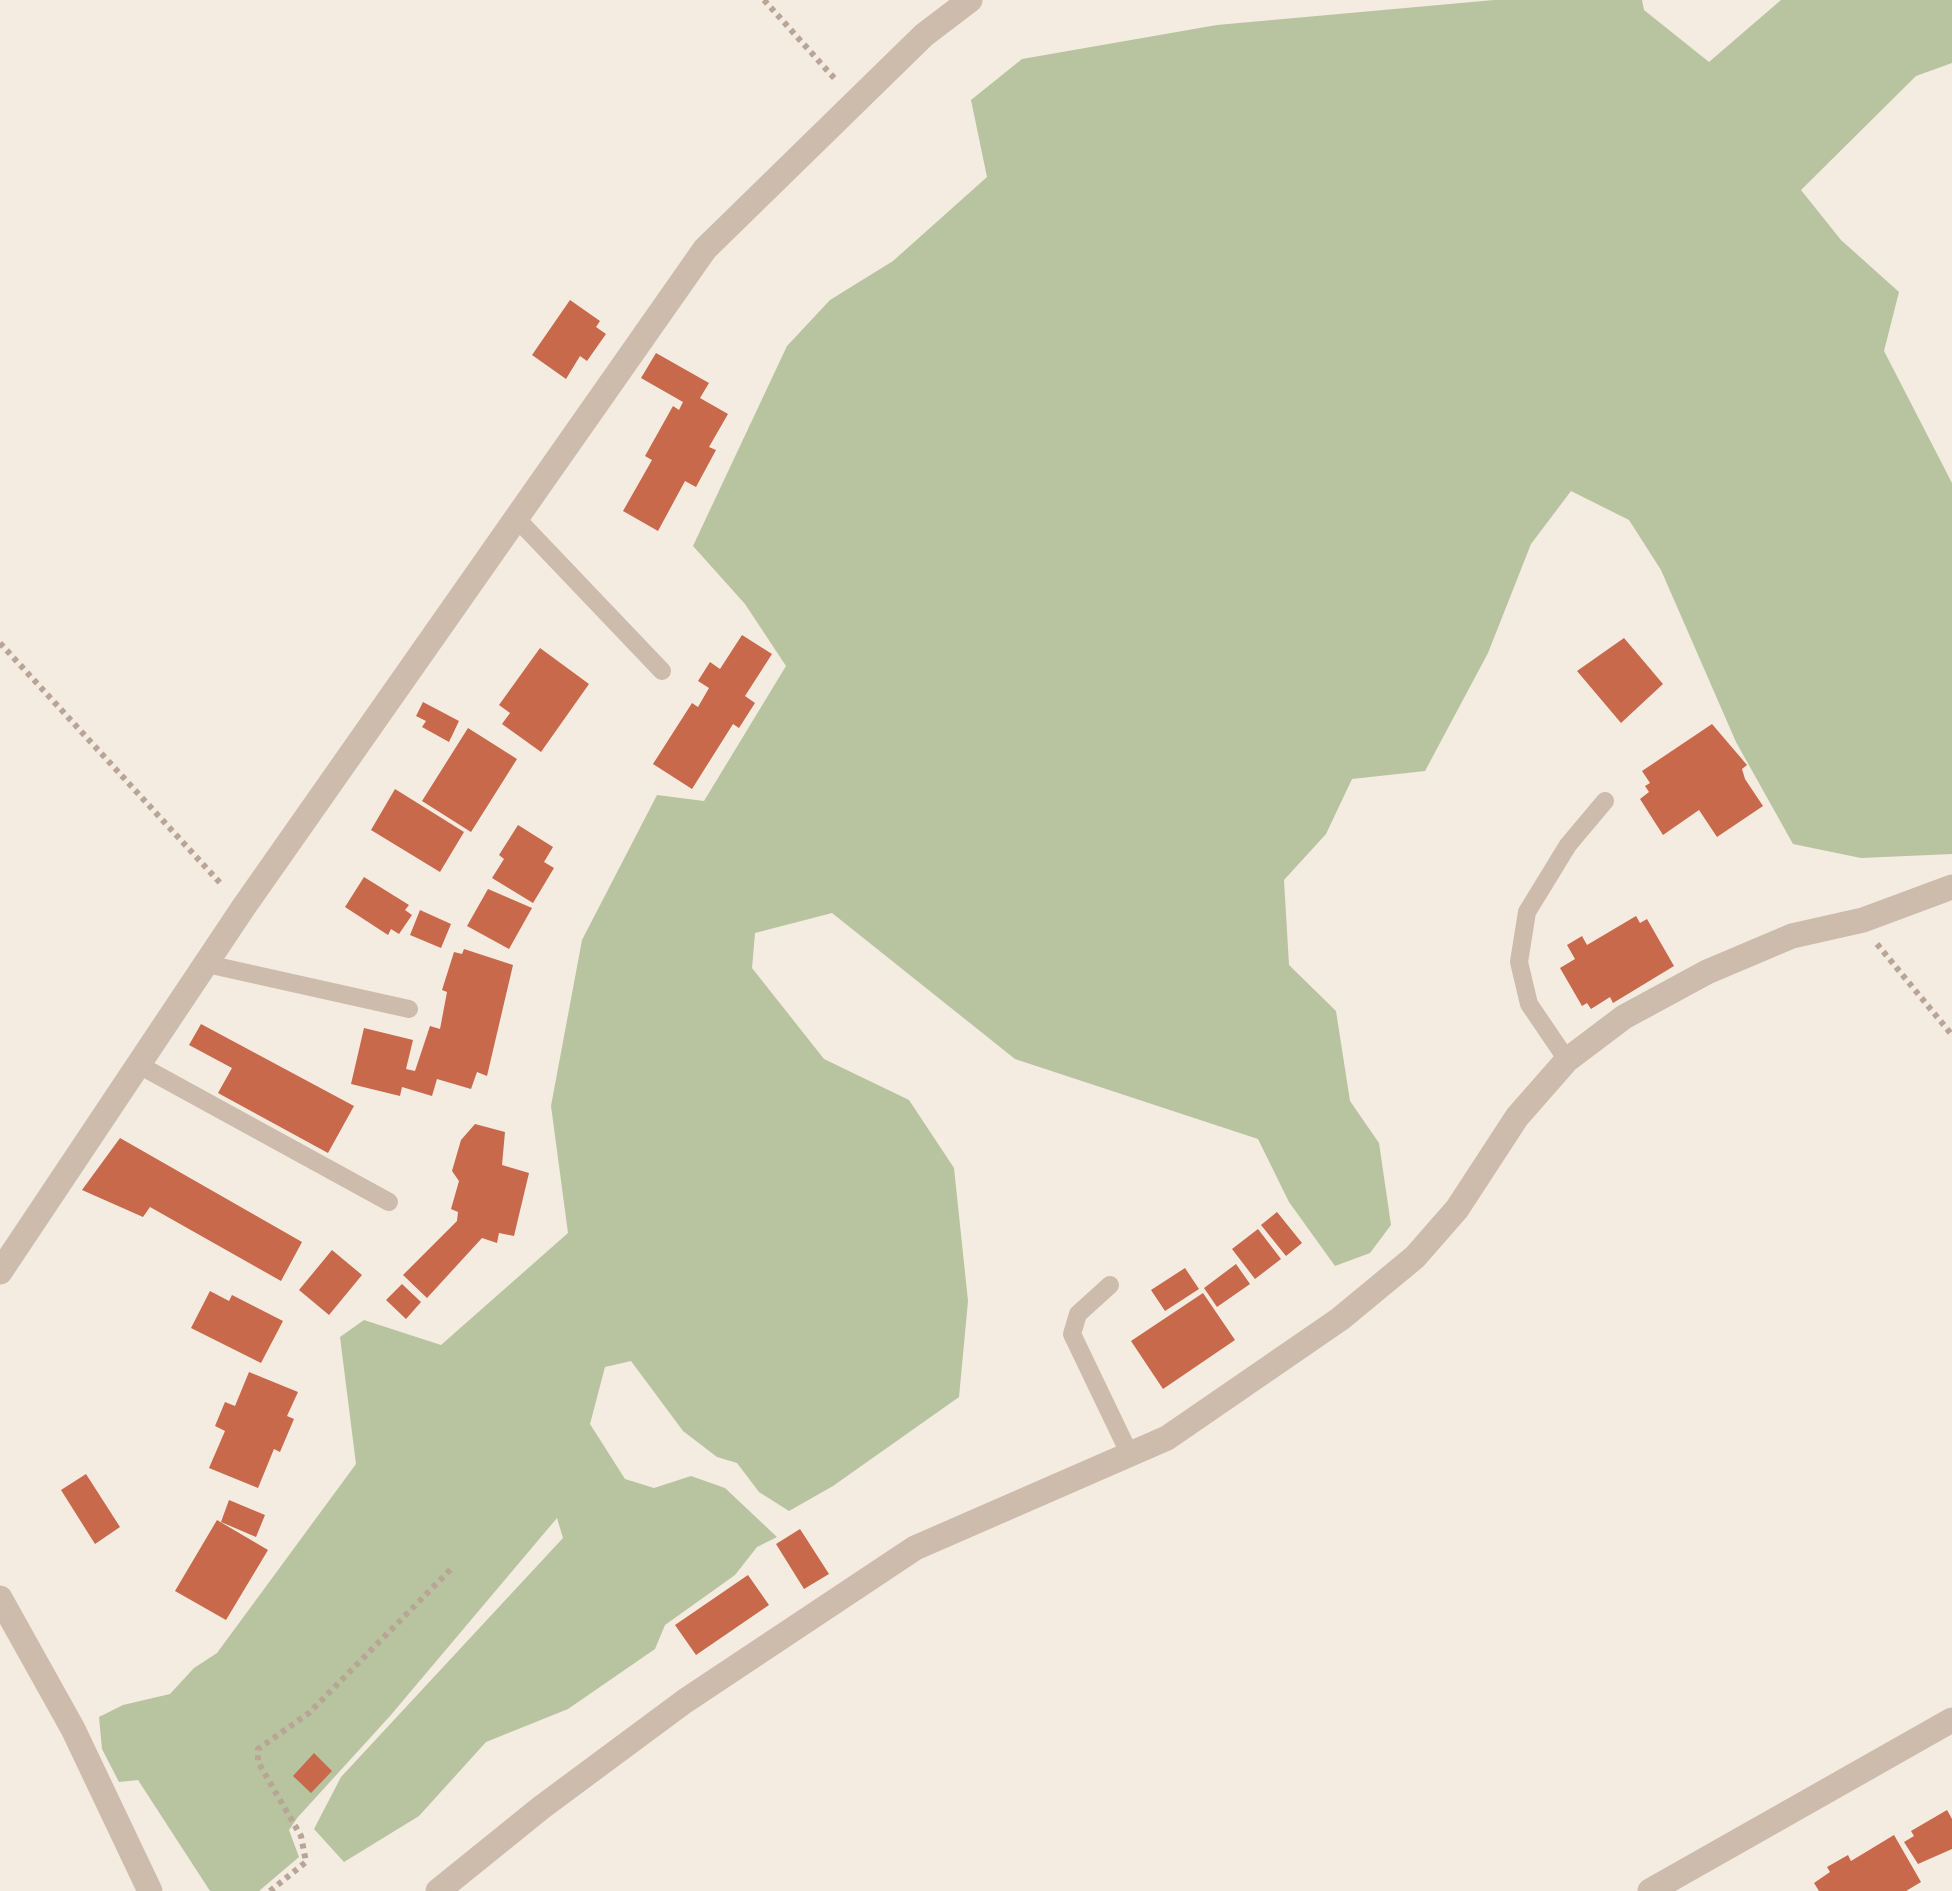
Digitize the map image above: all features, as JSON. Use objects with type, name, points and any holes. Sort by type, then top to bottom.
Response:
[{"type":"street","points":[[0,1272],[243,908],[705,249],[924,35],[970,0]]},
{"type":"street","points":[[438,1891],[542,1806],[686,1702],[915,1548],[1064,1480],[1131,1457],[1255,1380],[1415,1257],[1457,1209],[1517,1118],[1567,1060],[1624,1017],[1693,978],[1792,936],[1863,920],[1952,887]]},
{"type":"street","points":[[0,1598],[73,1729],[150,1891]]},
{"type":"street","points":[[1650,1891],[1952,1720]]},
{"type":"lane","points":[[518,520],[662,670]]},
{"type":"lane","points":[[1567,1060],[1529,1004],[1518,962],[1527,912],[1568,845],[1605,801]]},
{"type":"lane","points":[[207,964],[409,1009]]},
{"type":"lane","points":[[139,1065],[389,1202]]},
{"type":"lane","points":[[1110,1285],[1078,1314],[1072,1334],[1131,1457]]},
{"type":"path","points":[[764,0],[856,102]]},
{"type":"path","points":[[0,643],[243,908]]},
{"type":"path","points":[[1863,920],[1886,961],[1952,1035]]},
{"type":"path","points":[[270,1891],[306,1862],[301,1836],[258,1762],[258,1749],[309,1714],[450,1568]]},
{"type":"green space","points":[[1494,0],[1642,0],[1644,10],[1709,62],[1781,0],[1952,0],[1952,63],[1916,76],[1801,190],[1841,240],[1899,292],[1884,351],[1952,483],[1952,854],[1861,858],[1793,844],[1736,742],[1661,570],[1629,520],[1571,491],[1531,544],[1488,653],[1425,771],[1352,779],[1326,834],[1284,880],[1289,965],[1336,1011],[1350,1101],[1379,1143],[1391,1225],[1370,1253],[1335,1266],[1289,1202],[1258,1139],[1015,1059],[832,913],[755,933],[752,968],[824,1059],[909,1100],[954,1168],[968,1301],[959,1397],[833,1486],[789,1511],[759,1492],[737,1463],[717,1457],[683,1431],[631,1361],[605,1367],[590,1424],[625,1479],[654,1488],[691,1476],[725,1488],[777,1537],[757,1547],[735,1575],[665,1625],[655,1649],[568,1709],[486,1742],[419,1816],[344,1862],[314,1829],[341,1777],[563,1538],[557,1518],[390,1716],[298,1817],[289,1830],[299,1857],[259,1891],[210,1891],[138,1780],[119,1782],[102,1749],[99,1717],[123,1705],[170,1694],[194,1668],[217,1653],[356,1464],[340,1337],[364,1320],[441,1345],[568,1233],[551,1106],[582,940],[657,795],[704,801],[786,666],[745,604],[693,546],[787,346],[830,300],[893,261],[987,177],[971,100],[1022,59],[1217,25]]},
{"type":"building","points":[[570,300],[600,321],[596,327],[606,334],[587,361],[580,356],[566,379],[532,355]]},
{"type":"building","points":[[656,353],[709,383],[700,398],[728,414],[709,447],[716,450],[696,487],[685,481],[658,531],[623,511],[652,460],[645,456],[673,406],[679,410],[683,402],[641,378]]},
{"type":"building","points":[[742,635],[772,654],[745,696],[755,703],[739,728],[733,724],[692,789],[653,764],[692,703],[698,707],[709,688],[698,681],[710,662],[720,669]]},
{"type":"building","points":[[1624,638],[1663,684],[1621,723],[1577,671]]},
{"type":"building","points":[[540,648],[589,684],[541,752],[502,724],[510,713],[499,705]]},
{"type":"building","points":[[423,702],[459,721],[449,742],[422,727],[426,721],[416,716]]},
{"type":"building","points":[[1712,724],[1747,765],[1742,769],[1745,779],[1763,806],[1717,837],[1699,810],[1663,835],[1640,799],[1649,792],[1645,786],[1650,783],[1642,771]]},
{"type":"building","points":[[468,728],[517,759],[471,832],[422,801]]},
{"type":"building","points":[[395,789],[464,832],[440,872],[371,830]]},
{"type":"building","points":[[518,825],[553,847],[544,862],[554,868],[533,903],[492,878],[504,859],[499,855]]},
{"type":"building","points":[[364,877],[409,905],[405,910],[412,915],[399,934],[391,929],[388,935],[345,907]]},
{"type":"building","points":[[488,889],[532,908],[509,949],[467,926]]},
{"type":"building","points":[[420,910],[451,924],[441,948],[410,935]]},
{"type":"building","points":[[1636,916],[1640,923],[1647,919],[1674,966],[1613,1003],[1610,997],[1591,1009],[1587,1003],[1582,1006],[1560,968],[1575,959],[1567,945],[1582,936],[1587,945]]},
{"type":"building","points":[[464,949],[513,965],[487,1076],[477,1072],[471,1089],[437,1079],[432,1096],[402,1087],[400,1096],[351,1084],[364,1028],[413,1040],[406,1069],[415,1071],[430,1026],[440,1029],[447,992],[442,990],[454,952],[462,954]]},
{"type":"building","points":[[201,1024],[354,1106],[328,1153],[218,1093],[232,1068],[189,1045]]},
{"type":"building","points":[[475,1124],[505,1132],[502,1165],[529,1173],[514,1236],[499,1233],[497,1243],[482,1238],[427,1298],[403,1275],[457,1221],[458,1212],[451,1209],[459,1181],[452,1171],[461,1140]]},
{"type":"building","points":[[120,1138],[302,1242],[281,1281],[150,1207],[143,1217],[82,1190]]},
{"type":"building","points":[[1277,1212],[1302,1243],[1286,1256],[1261,1225]]},
{"type":"building","points":[[1258,1229],[1281,1259],[1255,1279],[1232,1249]]},
{"type":"building","points":[[332,1250],[362,1275],[329,1315],[299,1290]]},
{"type":"building","points":[[1236,1264],[1250,1284],[1217,1307],[1204,1288]]},
{"type":"building","points":[[1185,1268],[1199,1289],[1165,1311],[1151,1290]]},
{"type":"building","points":[[402,1284],[421,1302],[406,1319],[386,1300]]},
{"type":"building","points":[[210,1291],[229,1301],[232,1295],[283,1321],[261,1363],[191,1328]]},
{"type":"building","points":[[1203,1293],[1235,1340],[1163,1389],[1131,1341]]},
{"type":"building","points":[[249,1372],[298,1392],[287,1416],[294,1419],[280,1452],[274,1449],[258,1488],[209,1468],[225,1431],[215,1426],[225,1402],[235,1406]]},
{"type":"building","points":[[86,1474],[120,1527],[95,1544],[61,1490]]},
{"type":"building","points":[[229,1500],[265,1515],[256,1537],[221,1522]]},
{"type":"building","points":[[217,1520],[268,1550],[226,1620],[175,1591]]},
{"type":"building","points":[[800,1529],[829,1574],[804,1589],[776,1544]]},
{"type":"building","points":[[748,1575],[769,1605],[696,1655],[675,1625]]},
{"type":"building","points":[[314,1753],[332,1771],[311,1793],[293,1776]]},
{"type":"building","points":[[1947,1810],[1952,1819],[1952,1849],[1918,1864],[1904,1842],[1914,1836],[1911,1831]]},
{"type":"building","points":[[1894,1835],[1921,1882],[1906,1891],[1819,1891],[1814,1883],[1830,1872],[1827,1867],[1848,1855],[1851,1861]]}]
